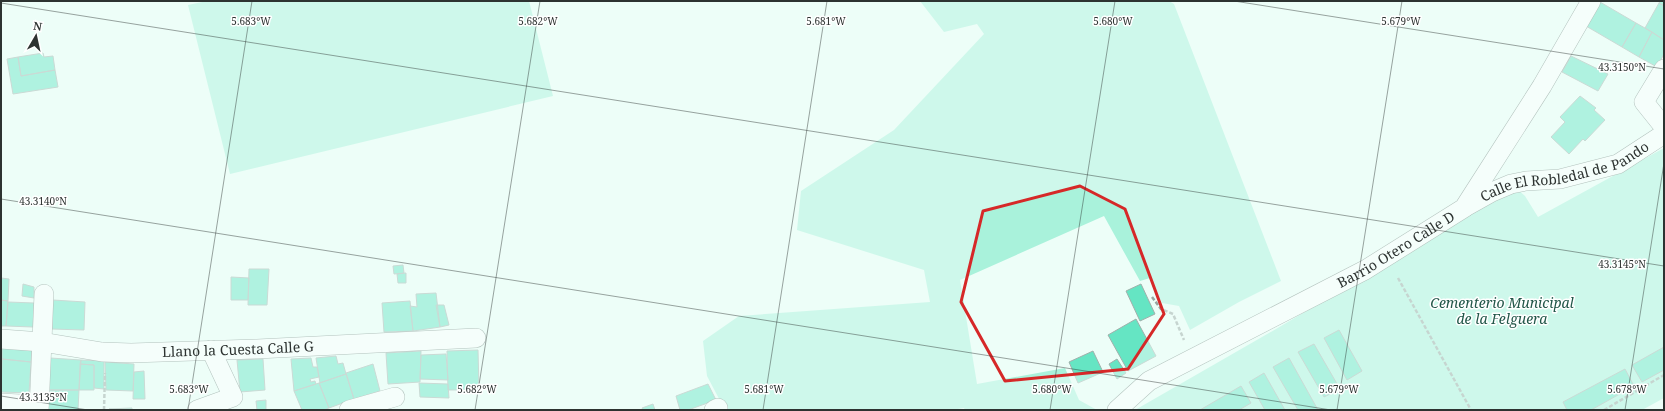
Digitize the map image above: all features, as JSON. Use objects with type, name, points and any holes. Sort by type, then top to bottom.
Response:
[{"type":"street","name":"Barrio Otero Calle D","points":[[1117,410],[1149,381],[1365,270],[1464,208],[1542,86],[1591,1]]},
{"type":"street","points":[[1664,69],[1644,102],[1664,127]]},
{"type":"street","name":"Calle El Robledal de Pando","points":[[1464,208],[1492,192],[1511,184],[1526,181],[1560,179],[1618,164],[1664,134]]},
{"type":"street","points":[[1,403],[39,408],[44,294]]},
{"type":"street","name":"Llano la Cuesta Calle G","points":[[1,339],[42,342],[105,352],[211,350],[476,338]]},
{"type":"street","points":[[197,410],[233,397],[211,350]]},
{"type":"street","points":[[349,410],[395,397]]},
{"type":"path","points":[[1398,278],[1471,410]]},
{"type":"path","points":[[1152,297],[1161,309],[1173,314],[1185,341]]},
{"type":"path","points":[[104,410],[105,352]]},
{"type":"path","points":[[1604,410],[1664,375]]},
{"type":"highlighted area","points":[[1080,186],[1125,209],[1164,314],[1128,369],[1005,381],[961,302],[983,211]]},
{"type":"green space","points":[[207,1],[529,1],[553,96],[230,174],[188,5]]},
{"type":"green space","points":[[920,1],[1169,1],[1174,4],[1281,281],[1239,302],[1190,330],[1179,306],[1162,303],[1150,278],[1140,281],[1104,216],[960,280],[977,384],[1065,368],[1079,400],[1097,410],[965,410],[964,408],[952,410],[725,410],[707,376],[703,341],[739,316],[930,302],[924,270],[797,230],[801,191],[894,130],[984,34],[977,24],[944,32]]},
{"type":"green space","name":"Cementerio Municipal de la Felguera","points":[[1664,148],[1664,398],[1642,410],[1135,410],[1469,215],[1517,189],[1525,196],[1538,217]]},
{"type":"building","points":[[1660,1],[1664,1],[1664,6],[1659,3]]},
{"type":"building","points":[[1600,2],[1636,23],[1622,47],[1586,26]]},
{"type":"building","points":[[1659,3],[1664,6],[1664,40],[1645,28]]},
{"type":"building","points":[[1636,23],[1652,32],[1639,57],[1622,47]]},
{"type":"building","points":[[1652,32],[1664,40],[1664,54],[1657,67],[1639,57]]},
{"type":"building","points":[[43,53],[44,57],[53,56],[55,70],[21,76],[18,57]]},
{"type":"building","points":[[1571,56],[1608,74],[1598,91],[1562,72]]},
{"type":"building","points":[[18,57],[21,76],[55,70],[58,87],[13,94],[7,59]]},
{"type":"building","points":[[1580,96],[1596,108],[1594,110],[1605,120],[1585,141],[1583,139],[1569,154],[1551,137],[1565,122],[1560,117]]},
{"type":"building","points":[[403,265],[404,273],[394,274],[393,266]]},
{"type":"building","points":[[249,269],[269,269],[267,305],[248,305]]},
{"type":"building","points":[[406,273],[406,283],[398,283],[397,274]]},
{"type":"building","points":[[231,277],[249,278],[248,300],[231,300]]},
{"type":"building","points":[[1,278],[9,279],[8,301],[1,300]]},
{"type":"building","points":[[23,284],[34,287],[34,298],[22,296]]},
{"type":"building","points":[[1141,284],[1155,314],[1140,321],[1126,291]]},
{"type":"building","points":[[436,293],[440,327],[413,331],[410,306],[417,307],[416,294]]},
{"type":"building","points":[[1,300],[8,301],[6,326],[1,326]]},
{"type":"building","points":[[53,300],[85,302],[84,330],[52,329]]},
{"type":"building","points":[[410,301],[413,331],[384,332],[382,303]]},
{"type":"building","points":[[8,302],[34,303],[33,327],[6,326]]},
{"type":"building","points":[[436,305],[444,305],[449,325],[440,327]]},
{"type":"building","points":[[1136,319],[1156,356],[1128,371],[1108,335]]},
{"type":"building","points":[[1339,330],[1362,371],[1347,380],[1324,338]]},
{"type":"building","points":[[1314,344],[1340,389],[1324,397],[1298,352]]},
{"type":"building","points":[[2,346],[32,348],[31,362],[2,359]]},
{"type":"building","points":[[1664,347],[1664,370],[1642,382],[1632,365]]},
{"type":"building","points":[[478,350],[479,390],[448,390],[447,351]]},
{"type":"building","points":[[421,351],[420,382],[388,384],[386,353]]},
{"type":"building","points":[[1093,351],[1103,372],[1078,383],[1069,362]]},
{"type":"building","points":[[446,354],[448,380],[420,379],[421,355]]},
{"type":"building","points":[[336,356],[338,364],[343,363],[346,374],[320,383],[316,358]]},
{"type":"building","points":[[50,358],[81,360],[79,390],[49,390]]},
{"type":"building","points":[[311,358],[313,367],[317,367],[319,377],[310,379],[311,382],[315,381],[316,384],[294,391],[291,359]]},
{"type":"building","points":[[1289,358],[1318,410],[1298,410],[1273,367]]},
{"type":"building","points":[[2,359],[31,362],[29,393],[1,392]]},
{"type":"building","points":[[263,359],[265,390],[240,392],[237,360]]},
{"type":"building","points":[[1117,359],[1126,373],[1117,379],[1109,364]]},
{"type":"building","points":[[81,360],[104,361],[104,389],[94,388],[94,365],[80,364]]},
{"type":"building","points":[[105,362],[134,364],[133,391],[106,390]]},
{"type":"building","points":[[80,364],[94,365],[94,390],[79,390]]},
{"type":"building","points":[[373,364],[380,391],[354,399],[346,373]]},
{"type":"building","points":[[1625,369],[1634,386],[1591,410],[1567,410],[1563,402]]},
{"type":"building","points":[[144,371],[145,399],[133,399],[134,372]]},
{"type":"building","points":[[1264,373],[1285,410],[1265,410],[1249,382]]},
{"type":"building","points":[[346,374],[354,399],[329,408],[319,383]]},
{"type":"building","points":[[319,383],[329,408],[324,410],[302,410],[294,391]]},
{"type":"building","points":[[419,383],[448,384],[449,398],[420,397]]},
{"type":"building","points":[[708,384],[716,400],[688,410],[680,410],[676,396]]},
{"type":"building","points":[[1241,386],[1251,403],[1239,410],[1200,410]]},
{"type":"building","points":[[49,390],[79,390],[78,410],[48,410]]},
{"type":"building","points":[[266,400],[266,410],[257,410],[256,401]]},
{"type":"building","points":[[653,404],[655,410],[643,410],[642,408]]},
{"type":"building","points":[[132,408],[132,410],[109,409]]}]
